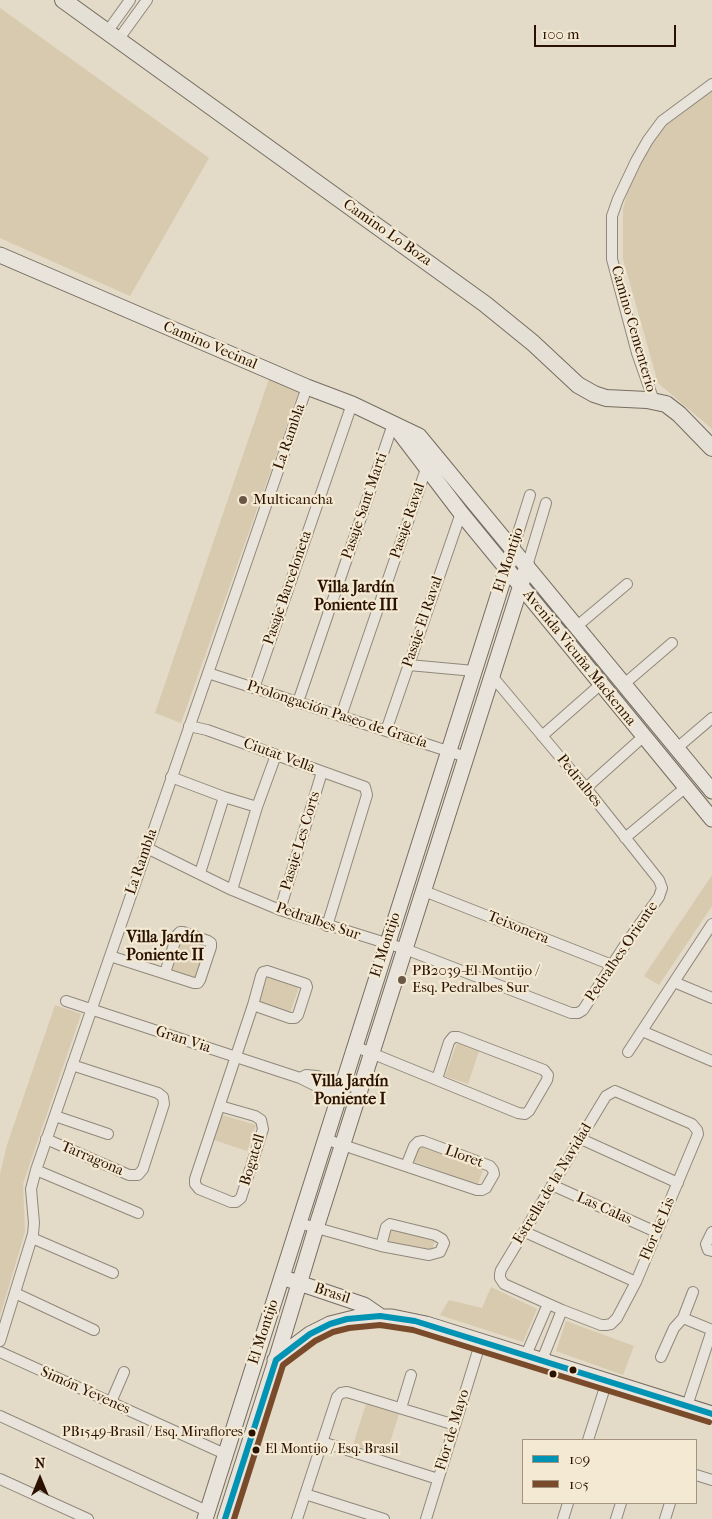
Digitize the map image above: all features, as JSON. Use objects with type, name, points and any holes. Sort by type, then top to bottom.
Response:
[{"type":"main road","name":"Camino Lo Boza","points":[[62,0],[485,304],[533,343],[578,385],[606,398],[654,401],[666,404],[679,414],[712,448]]},
{"type":"street","points":[[112,36],[130,0]]},
{"type":"street","points":[[112,36],[148,0]]},
{"type":"street","name":"Camino Cementerio","points":[[654,401],[637,353],[612,259],[612,216],[636,161],[652,134],[662,121],[712,84]]},
{"type":"street","name":"Camino Vecinal","points":[[0,256],[307,387],[352,404],[419,436]]},
{"type":"street","name":"La Rambla","points":[[0,1341],[32,1238],[34,1223],[31,1189],[36,1170],[307,387]]},
{"type":"street","name":"Pasaje Barceloneta","points":[[254,688],[352,404]]},
{"type":"street","name":"Avenida Vicuña Mackenna","points":[[393,424],[426,469],[506,569],[712,819]]},
{"type":"street","name":"Pasaje Sant Marti","points":[[298,702],[393,424]]},
{"type":"street","name":"Avenida Vicuña Mackenna","points":[[419,436],[712,791]]},
{"type":"street","name":"Pasaje Raval","points":[[341,716],[426,469]]},
{"type":"street","name":"El Montijo","points":[[206,1515],[530,495]]},
{"type":"street","name":"El Montijo","points":[[226,1519],[298,1283],[521,587],[546,503]]},
{"type":"street","name":"Pasaje El Raval","points":[[386,731],[461,513]]},
{"type":"street","points":[[576,627],[628,584]]},
{"type":"street","points":[[624,686],[672,643]]},
{"type":"street","points":[[409,665],[474,671]]},
{"type":"street","name":"Prolongación Paseo de Gracía","points":[[208,673],[466,757]]},
{"type":"street","name":"Pedralbes","points":[[492,676],[586,788],[659,880],[662,888]]},
{"type":"street","points":[[542,736],[601,684]]},
{"type":"street","points":[[664,760],[712,718]]},
{"type":"street","name":"Ciutat Vella","points":[[189,726],[207,730],[363,786],[367,790],[327,926]]},
{"type":"street","points":[[586,788],[644,736]]},
{"type":"street","points":[[232,890],[257,808],[276,755]]},
{"type":"street","name":"Pasaje Les Corts","points":[[280,910],[322,772]]},
{"type":"street","points":[[172,777],[257,808]]},
{"type":"street","points":[[625,838],[686,787]]},
{"type":"street","points":[[200,873],[224,797]]},
{"type":"street","name":"Pedralbes Sur","points":[[147,848],[232,890],[280,910],[405,949],[571,1013],[578,1013]]},
{"type":"street","name":"Pedralbes Oriente","points":[[578,1013],[583,1010],[659,897],[662,888]]},
{"type":"street","name":"Teixonera","points":[[424,891],[612,965]]},
{"type":"street","points":[[628,1052],[711,928]]},
{"type":"street","points":[[110,956],[194,983],[198,983],[211,943],[183,932],[177,935],[165,973]]},
{"type":"street","name":"Bogatell","points":[[220,1106],[255,1116],[261,1120],[263,1129],[241,1198],[236,1202],[231,1202],[199,1189],[194,1184],[263,972],[267,971],[306,984],[298,1015],[295,1018],[253,1005]]},
{"type":"street","points":[[674,982],[712,998]]},
{"type":"street","name":"Gran Via","points":[[66,1002],[300,1078],[317,1076],[341,1089],[358,1095]]},
{"type":"street","points":[[642,1031],[712,1061]]},
{"type":"street","points":[[354,1046],[518,1114],[525,1114],[529,1111],[548,1075],[544,1070],[458,1037],[453,1037],[449,1042],[437,1080]]},
{"type":"street","name":"Tarragona","points":[[46,1139],[129,1175],[138,1175],[143,1169],[164,1104],[163,1097],[158,1093],[72,1065]]},
{"type":"street","name":"Estrella de la Navidad","points":[[548,1304],[504,1284],[500,1278],[501,1270],[606,1096],[611,1092],[619,1092],[692,1124],[697,1130]]},
{"type":"street","points":[[54,1116],[108,1134]]},
{"type":"street","name":"Flor de Lis","points":[[562,1310],[602,1325],[611,1324],[617,1318],[636,1282],[697,1139],[697,1130]]},
{"type":"street","name":"Lloret","points":[[325,1139],[471,1188],[482,1190],[486,1188],[494,1174],[490,1166],[423,1142],[418,1142],[414,1146],[406,1166]]},
{"type":"street","points":[[581,1139],[678,1183]]},
{"type":"street","points":[[36,1170],[138,1214]]},
{"type":"street","name":"Las Calas","points":[[552,1185],[656,1232]]},
{"type":"street","points":[[299,1223],[381,1246],[429,1255],[440,1252],[444,1243],[442,1239],[435,1235],[390,1224],[386,1227],[381,1246]]},
{"type":"street","points":[[525,1232],[636,1282]]},
{"type":"street","points":[[712,1232],[706,1244],[708,1250],[712,1251]]},
{"type":"street","points":[[32,1238],[113,1273]]},
{"type":"street","name":"Brasil","points":[[282,1277],[364,1305],[380,1316]]},
{"type":"street","points":[[661,1357],[674,1328],[683,1318],[693,1292]]},
{"type":"street","points":[[15,1293],[94,1330]]},
{"type":"street","points":[[526,1355],[548,1304],[562,1310],[542,1360]]},
{"type":"street","name":"Brasil","points":[[276,1360],[310,1334],[330,1324],[352,1318],[380,1316],[415,1321],[712,1414]]},
{"type":"street","points":[[683,1318],[712,1330],[687,1406]]},
{"type":"street","name":"Flor de Mayo","points":[[426,1519],[481,1341]]},
{"type":"street","name":"Simón Yevenes","points":[[0,1352],[225,1454]]},
{"type":"street","name":"El Montijo","points":[[244,1397],[256,1376],[276,1360]]},
{"type":"street","points":[[111,1402],[124,1372]]},
{"type":"street","points":[[400,1408],[411,1375]]},
{"type":"street","points":[[588,1439],[607,1380]]},
{"type":"street","points":[[297,1519],[337,1396],[341,1392],[347,1392],[455,1425]]},
{"type":"street","points":[[0,1416],[206,1515]]},
{"type":"street","points":[[322,1442],[438,1479]]},
{"type":"street","points":[[697,1475],[712,1480]]},
{"type":"street","points":[[0,1479],[88,1519]]},
{"type":"street","points":[[305,1494],[384,1519]]},
{"type":"street","points":[[563,1519],[568,1504]]},
{"type":"street","points":[[616,1519],[621,1504]]},
{"type":"street","points":[[665,1519],[670,1504]]},
{"type":"shaded area","points":[[0,8],[209,158],[130,296],[0,238]]},
{"type":"shaded area","points":[[712,88],[712,429],[658,383],[623,259],[623,209],[629,185],[653,136],[675,114]]},
{"type":"shaded area","points":[[269,379],[299,391],[181,723],[155,713]]},
{"type":"shaded area","points":[[712,875],[712,906],[659,985],[644,976]]},
{"type":"shaded area","points":[[180,937],[206,946],[195,979],[170,970]]},
{"type":"shaded area","points":[[266,977],[299,987],[290,1013],[257,1002]]},
{"type":"shaded area","points":[[55,1005],[81,1014],[23,1184],[25,1232],[0,1316],[0,1174],[7,1145]]},
{"type":"shaded area","points":[[457,1043],[479,1051],[468,1084],[445,1076]]},
{"type":"shaded area","points":[[222,1115],[256,1125],[247,1151],[214,1140]]},
{"type":"shaded area","points":[[419,1145],[483,1170],[477,1186],[413,1161]]},
{"type":"shaded area","points":[[390,1228],[435,1238],[432,1252],[386,1241]]},
{"type":"shaded area","points":[[491,1287],[537,1309],[523,1342],[440,1315],[449,1300],[482,1308]]},
{"type":"shaded area","points":[[566,1321],[634,1346],[623,1375],[556,1351]]},
{"type":"shaded area","points":[[366,1404],[399,1414],[386,1455],[353,1445]]},
{"type":"transit line","name":"109","points":[[225,1519],[276,1360],[310,1334],[330,1324],[347,1319],[380,1316],[415,1321],[712,1414]]},
{"type":"transit line","name":"105","points":[[234,1519],[283,1365],[315,1341],[333,1332],[349,1328],[380,1325],[413,1330],[709,1422]]},
{"type":"place","name":"Multicancha","points":[[243,500]]},
{"type":"place","name":"PB2039-El Montijo / Esq. Pedralbes Sur","points":[[402,980]]},
{"type":"place","name":"PB1549-Brasil / Esq. Miraflores","points":[[252,1433]]},
{"type":"place","name":"El Montijo / Esq. Brasil","points":[[256,1450]]},
{"type":"district","name":"Villa Jardín Poniente III","points":[[356,597]]},
{"type":"district","name":"Villa Jardín Poniente II","points":[[165,947]]},
{"type":"district","name":"Villa Jardín Poniente I","points":[[350,1091]]}]
